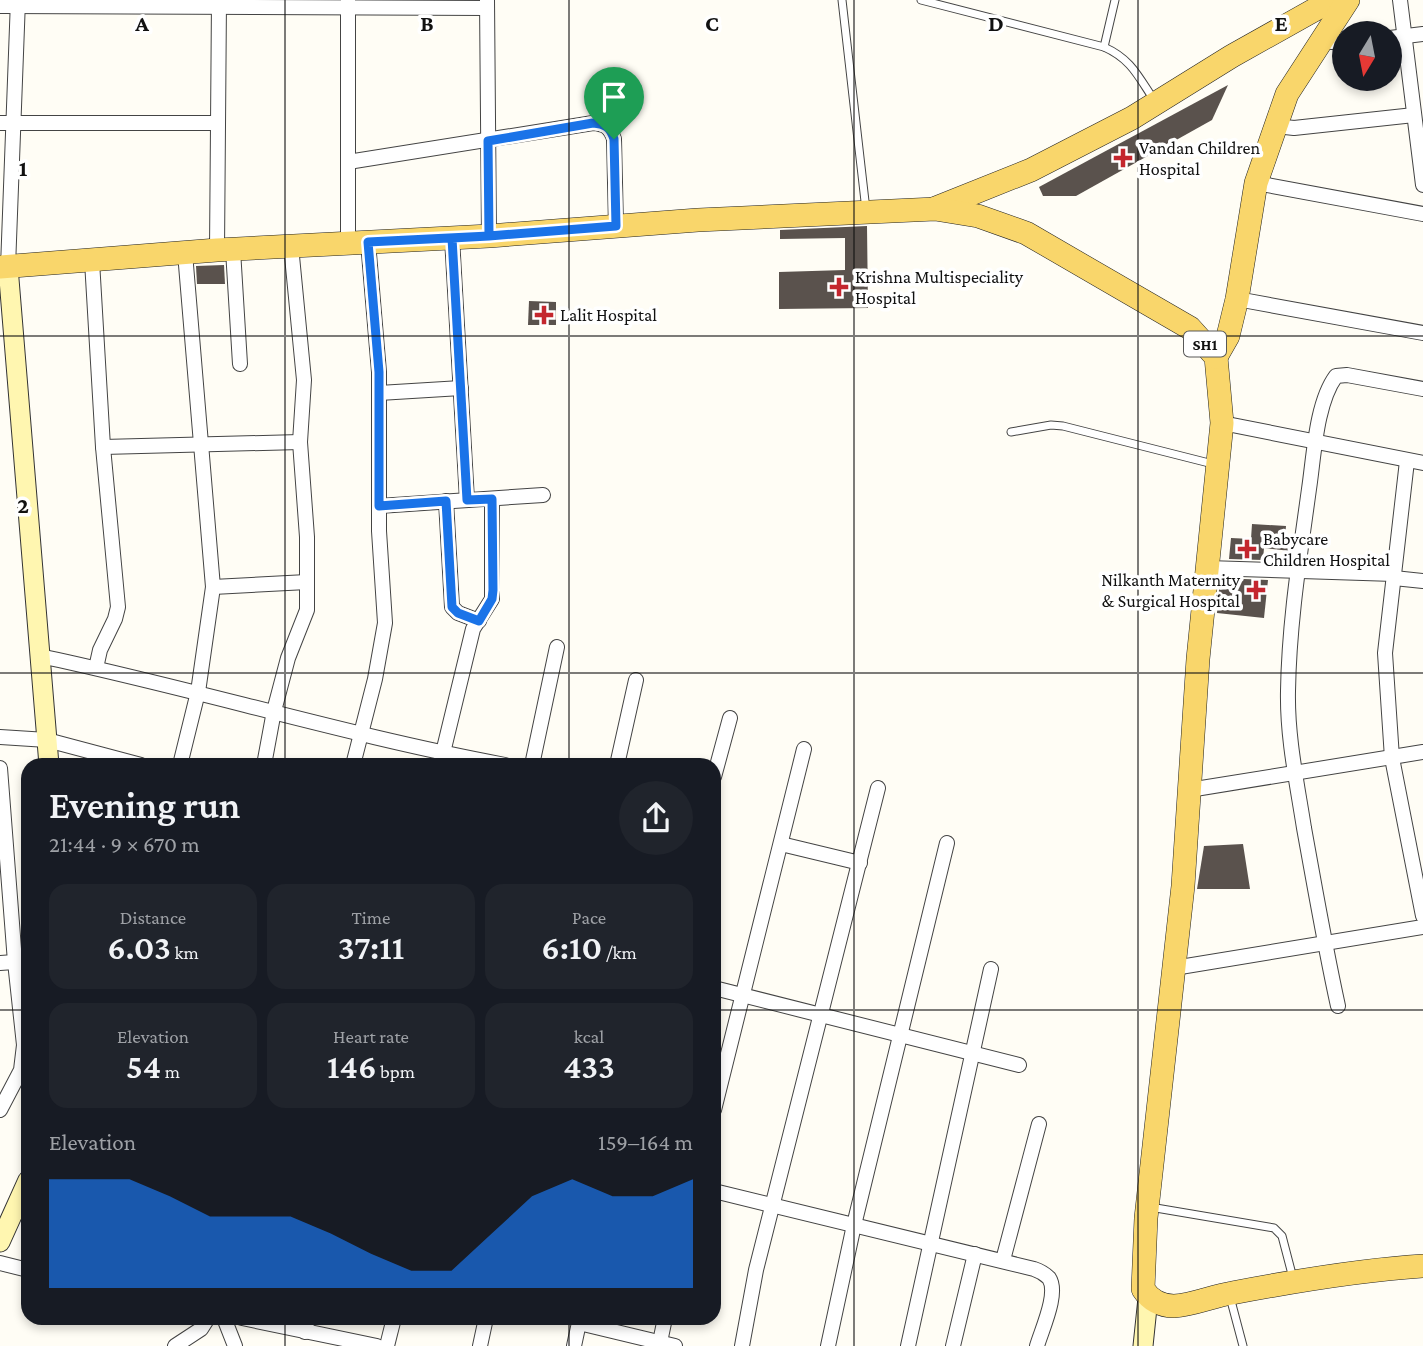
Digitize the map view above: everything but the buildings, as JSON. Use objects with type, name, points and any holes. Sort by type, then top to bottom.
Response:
[{"type":"main road","points":[[935,209],[1031,170],[1132,118],[1232,56],[1332,0]]},
{"type":"main road","points":[[1216,358],[1228,336],[1237,299],[1255,183],[1287,94],[1348,0]]},
{"type":"main road","name":"SH1","points":[[4,267],[225,250],[935,209],[978,216],[1026,233],[1191,328],[1216,358],[1222,423],[1198,659],[1183,886],[1147,1207],[1142,1280],[1143,1289],[1149,1298]]},
{"type":"main road","points":[[1149,1298],[1176,1306],[1229,1293],[1294,1282],[1423,1266]]},
{"type":"street","points":[[1404,2],[1405,37],[1423,186]]},
{"type":"street","points":[[17,3],[7,123],[5,197],[4,267],[8,368],[40,656],[48,758]]},
{"type":"street","points":[[0,6],[17,3],[487,4],[489,236]]},
{"type":"street","points":[[219,3],[218,123],[225,250],[240,364]]},
{"type":"street","points":[[348,4],[348,162],[379,393],[379,506],[385,623],[375,679],[355,758]]},
{"type":"street","points":[[1402,37],[1423,34]]},
{"type":"street","points":[[1321,41],[1332,42]]},
{"type":"street","points":[[1276,126],[1294,128],[1414,115]]},
{"type":"street","points":[[7,123],[218,123]]},
{"type":"street","points":[[348,162],[593,123],[603,124],[611,130],[614,139],[616,226]]},
{"type":"street","points":[[1255,183],[1423,214]]},
{"type":"street","points":[[452,238],[467,500]]},
{"type":"street","points":[[265,758],[288,658],[307,610],[307,537],[300,442],[304,380],[291,247]]},
{"type":"street","points":[[182,758],[198,692],[213,587],[185,253]]},
{"type":"street","points":[[92,261],[103,447],[118,607],[116,619],[100,650],[96,668]]},
{"type":"street","points":[[1237,299],[1423,333]]},
{"type":"street","points":[[1338,1006],[1295,774],[1289,725],[1288,690],[1297,571],[1316,443],[1326,394],[1336,376],[1347,375],[1423,389]]},
{"type":"street","points":[[379,393],[461,388]]},
{"type":"street","points":[[1222,423],[1423,463]]},
{"type":"street","points":[[103,447],[300,442]]},
{"type":"street","points":[[1407,461],[1385,653],[1392,758],[1423,916]]},
{"type":"street","points":[[379,506],[543,495]]},
{"type":"street","points":[[441,758],[470,642],[492,599],[492,499]]},
{"type":"street","points":[[446,501],[452,607],[458,613],[479,621]]},
{"type":"street","points":[[1207,568],[1394,576],[1423,580]]},
{"type":"street","points":[[213,587],[307,582]]},
{"type":"street","points":[[533,758],[557,648]]},
{"type":"street","points":[[40,656],[361,733],[438,758]]},
{"type":"street","points":[[619,758],[636,680]]},
{"type":"street","points":[[719,758],[730,718]]},
{"type":"street","points":[[0,737],[47,740],[115,758]]},
{"type":"street","points":[[721,1083],[804,749]]},
{"type":"street","points":[[1189,790],[1423,752]]},
{"type":"street","points":[[0,768],[21,1029]]},
{"type":"street","points":[[742,1346],[756,1270],[878,788]]},
{"type":"street","points":[[828,1346],[854,1225],[947,843]]},
{"type":"street","points":[[781,844],[860,863]]},
{"type":"street","points":[[1174,968],[1423,927]]},
{"type":"street","points":[[908,1346],[991,969]]},
{"type":"street","points":[[721,990],[1019,1065]]},
{"type":"street","points":[[0,1110],[21,1070]]},
{"type":"street","points":[[1003,1260],[1039,1124]]},
{"type":"street","points":[[721,1193],[1034,1269],[1047,1276],[1053,1287],[1037,1346]]},
{"type":"street","points":[[0,1242],[21,1196]]},
{"type":"street","points":[[953,1346],[975,1254]]},
{"type":"street","points":[[0,1264],[21,1268]]},
{"type":"street","points":[[1143,1346],[1149,1298]]},
{"type":"street","points":[[175,1346],[204,1325]]},
{"type":"street","points":[[228,1325],[235,1346]]},
{"type":"street","points":[[306,1325],[377,1346]]},
{"type":"street","points":[[387,1346],[392,1325]]},
{"type":"street","points":[[480,1346],[484,1325]]},
{"type":"street","points":[[574,1346],[579,1325]]},
{"type":"street","points":[[595,1325],[675,1346]]},
{"type":"street","points":[[660,1342],[664,1325]]},
{"type":"lane","points":[[842,0],[866,211]]},
{"type":"lane","points":[[921,0],[938,2],[1119,53],[1129,62],[1156,103]]},
{"type":"lane","points":[[1104,47],[1115,0]]},
{"type":"lane","points":[[1010,432],[1051,425],[1063,426],[1217,465]]},
{"type":"lane","points":[[1147,1207],[1274,1228],[1282,1236],[1294,1282]]},
{"type":"lane","points":[[1229,1293],[1243,1346]]},
{"type":"place","name":"Vandan Children Hospital","points":[[1123,158]]},
{"type":"place","name":"Krishna Multispeciality Hospital","points":[[839,287]]},
{"type":"place","name":"Lalit Hospital","points":[[544,315]]},
{"type":"place","name":"Babycare Children Hospital","points":[[1247,549]]},
{"type":"place","name":"Nilkanth Maternity & Surgical Hospital","points":[[1256,590]]},
{"type":"route","points":[[614,139],[611,130],[603,124],[593,123],[488,141],[489,236],[452,238],[467,500],[492,499],[493,590],[492,599],[479,621],[458,613],[452,607],[446,501],[379,506],[379,372],[368,242],[489,236],[616,226],[614,139]]}]
